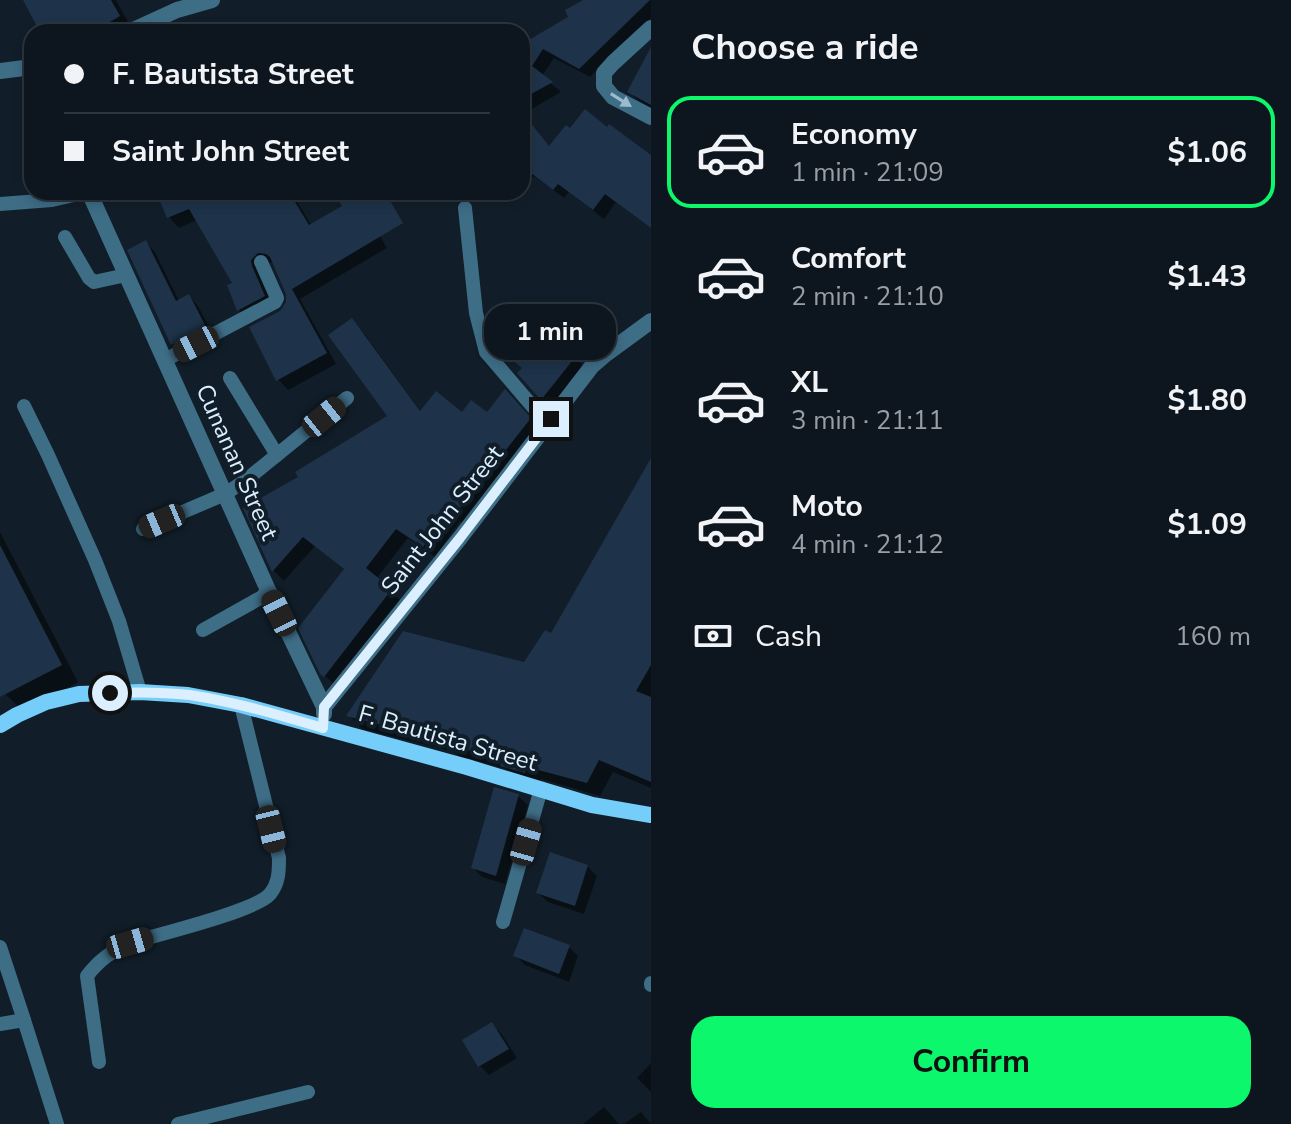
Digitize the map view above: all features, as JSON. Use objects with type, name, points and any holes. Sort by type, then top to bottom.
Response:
[{"type":"main road","name":"F. Bautista Street","points":[[0,725],[46,702],[79,694],[140,692],[188,695],[241,705],[592,805],[651,815]]},
{"type":"street","points":[[146,24],[177,10],[212,0]]},
{"type":"street","points":[[651,28],[604,73],[604,86],[613,97],[651,117]]},
{"type":"street","points":[[0,71],[24,68]]},
{"type":"street","name":"Cunanan Street","points":[[92,200],[324,707]]},
{"type":"street","name":"Saint John Street","points":[[324,707],[460,538],[592,366],[651,321]]},
{"type":"street","points":[[323,728],[324,707]]},
{"type":"lane","points":[[0,204],[52,200]]},
{"type":"lane","points":[[465,208],[476,313],[486,352],[533,407],[551,419]]},
{"type":"lane","points":[[65,237],[94,282],[126,275]]},
{"type":"lane","points":[[165,360],[275,302],[277,298],[261,262]]},
{"type":"lane","points":[[230,378],[277,455]]},
{"type":"lane","points":[[143,529],[225,494],[347,398]]},
{"type":"lane","points":[[24,406],[119,621],[140,692]]},
{"type":"lane","points":[[203,630],[262,597],[268,590]]},
{"type":"lane","points":[[99,1062],[87,976],[98,962],[113,950],[130,943],[251,907],[270,895],[279,877],[279,858],[241,705]]},
{"type":"lane","points":[[503,922],[541,789]]},
{"type":"lane","points":[[1,954],[57,1124]]},
{"type":"lane","points":[[0,1024],[24,1020]]},
{"type":"lane","points":[[178,1124],[222,1119],[308,1092]]},
{"type":"building","points":[[23,0],[111,0],[120,16],[106,24],[36,24]]},
{"type":"building","points":[[583,0],[650,0],[579,69],[543,49],[532,66],[553,82],[530,95],[530,39],[568,17],[565,10]]},
{"type":"building","points":[[651,47],[651,105],[627,92]]},
{"type":"building","points":[[585,109],[651,155],[651,228],[605,194],[593,210],[558,184],[553,190],[530,172],[530,122],[549,146],[566,125],[570,128]]},
{"type":"building","points":[[159,200],[294,200],[309,225],[342,206],[339,200],[390,200],[403,223],[292,289],[327,353],[276,381],[249,327],[280,311],[286,302],[286,294],[270,257],[258,253],[251,260],[265,296],[237,311],[227,285],[232,283],[189,209],[167,218]]},
{"type":"building","points":[[146,240],[176,301],[189,294],[206,327],[171,345],[127,250]]},
{"type":"building","points":[[352,318],[420,411],[436,391],[462,412],[471,400],[487,412],[505,389],[531,418],[454,516],[448,512],[423,547],[396,529],[366,568],[392,589],[324,677],[298,628],[344,569],[303,537],[272,572],[243,508],[298,477],[295,472],[387,416],[328,335]]},
{"type":"building","points":[[538,326],[576,356],[541,400],[517,373],[522,368],[511,359]]},
{"type":"building","points":[[651,458],[651,665],[636,691],[651,697],[651,782],[599,760],[587,783],[527,767],[525,773],[500,766],[502,760],[444,741],[346,716],[403,631],[524,662],[545,630],[551,633]]},
{"type":"building","points":[[0,545],[62,665],[0,697]]},
{"type":"building","points":[[494,787],[519,794],[496,876],[471,868]]},
{"type":"building","points":[[550,852],[588,865],[575,906],[536,893]]},
{"type":"building","points":[[524,928],[570,945],[559,974],[513,956]]},
{"type":"building","points":[[492,1022],[509,1049],[478,1067],[462,1040]]},
{"type":"route","points":[[110,693],[188,695],[241,705],[323,728],[324,707],[551,419]]}]
